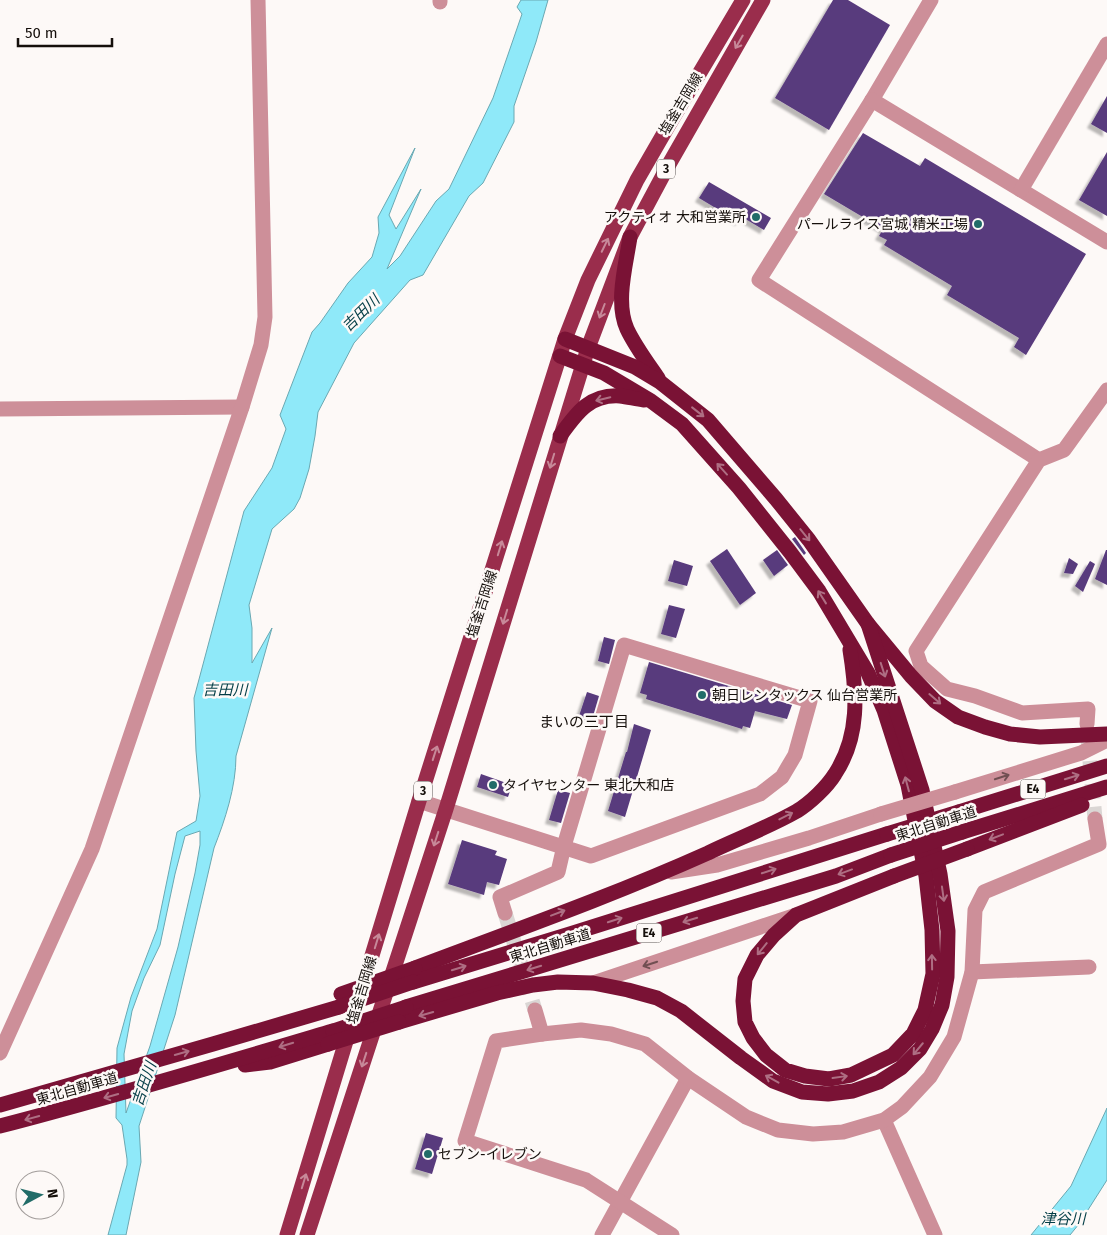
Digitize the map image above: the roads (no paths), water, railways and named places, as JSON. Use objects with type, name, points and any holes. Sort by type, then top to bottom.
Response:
[{"type":"highway","points":[[630,237],[622,293],[623,313],[626,327],[660,382]]},
{"type":"highway","points":[[566,339],[635,367],[660,382],[708,420],[809,540],[868,624],[911,676],[935,701],[958,717],[1010,734],[1040,737],[1107,734]]},
{"type":"highway","points":[[560,356],[604,373],[651,401],[682,424],[740,488],[819,591],[868,673],[884,710],[908,786],[926,876],[932,930],[933,974],[925,1010],[913,1034],[893,1055],[851,1076],[828,1079],[805,1076],[785,1070],[766,1055],[752,1038],[745,1022],[743,1001],[745,979],[757,955],[774,935],[796,915],[894,876],[967,849],[993,838],[1107,796]]},
{"type":"highway","points":[[560,436],[578,413],[588,404],[599,398],[619,396],[651,401]]},
{"type":"highway","points":[[331,1038],[399,1022],[497,993],[534,985],[558,982],[593,983],[657,998],[681,1011],[740,1058],[773,1081],[802,1092],[828,1094],[853,1091],[879,1082],[901,1068],[920,1049],[932,1029],[942,1005],[947,977],[948,931],[940,874],[922,790],[868,624]]},
{"type":"highway","points":[[414,975],[662,873],[798,810],[818,794],[835,775],[846,752],[853,730],[856,703],[854,673],[848,638]]},
{"type":"highway","name":"東北自動車道","points":[[0,1105],[213,1044],[414,975],[580,932],[1107,766]]},
{"type":"highway","name":"東北自動車道","points":[[0,1126],[63,1110],[208,1068],[331,1038],[406,1007],[826,878],[890,855],[1107,787]]},
{"type":"main road","name":"塩釜吉岡線","points":[[288,1231],[419,801],[566,339],[588,280],[638,180],[743,0]]},
{"type":"main road","name":"塩釜吉岡線","points":[[310,1234],[446,809],[588,348],[630,237],[668,166],[763,0]]},
{"type":"main road","points":[[288,1231],[310,1234]]},
{"type":"street","points":[[0,1053],[92,849],[242,407],[261,345],[265,317],[258,0]]},
{"type":"street","points":[[930,0],[872,100],[759,280],[1039,460]]},
{"type":"street","points":[[1020,190],[1107,44]]},
{"type":"street","points":[[872,100],[1107,242]]},
{"type":"street","points":[[1087,724],[1088,709],[1022,713],[975,696],[948,689],[920,666],[916,651],[1039,460],[1064,450],[1107,390]]},
{"type":"street","points":[[0,409],[242,407]]},
{"type":"street","points":[[419,801],[564,846],[591,856],[760,794],[782,777],[795,755],[810,701],[624,645],[564,846],[558,872],[500,897],[505,913]]},
{"type":"street","points":[[662,873],[717,864],[809,838],[1081,753],[1107,740]]},
{"type":"street","points":[[672,1235],[586,1180],[465,1141],[496,1041],[581,1030],[611,1034],[645,1044],[688,1078],[746,1117],[778,1130],[813,1134],[843,1132],[884,1120],[902,1107],[930,1077],[954,1037],[972,972],[975,910],[984,892],[1099,844],[1095,819]]},
{"type":"street","points":[[593,983],[796,915]]},
{"type":"street","points":[[972,972],[1089,967]]},
{"type":"street","points":[[535,1010],[542,1034]]},
{"type":"street","points":[[602,1235],[688,1078]]},
{"type":"street","points":[[884,1120],[935,1235]]},
{"type":"water","name":"吉田川","points":[[521,0],[548,0],[514,106],[514,122],[483,183],[469,196],[423,275],[410,280],[354,343],[318,412],[309,469],[300,498],[294,509],[272,529],[249,605],[252,628],[252,663],[272,628],[236,756],[232,791],[226,815],[214,848],[175,1015],[139,1126],[141,1162],[126,1235],[108,1235],[127,1165],[122,1125],[116,1118],[117,1048],[131,997],[157,929],[177,832],[196,821],[200,796],[194,698],[244,511],[272,468],[286,429],[280,415],[312,332],[348,283],[372,257],[379,233],[378,217],[415,148],[389,215],[396,229],[421,189],[387,269],[400,256],[436,201],[449,189],[493,98],[522,14],[517,7]],"holes":[[[200,831],[200,845],[178,947],[150,1046],[126,1113],[124,1054],[132,1011],[144,978],[160,945],[185,836]]]},
{"type":"water","name":"津谷川","points":[[1107,1108],[1107,1180],[1070,1235],[1031,1235],[1071,1186]]},
{"type":"tunnel","points":[[1088,738],[1095,819]]},
{"type":"tunnel","points":[[505,913],[535,1010]]},
{"type":"place","name":"アクティオ 大和営業所","points":[[756,217]]},
{"type":"place","name":"パールライス宮城 精米工場","points":[[978,224]]},
{"type":"place","name":"朝日レンタックス 仙台営業所","points":[[702,695]]},
{"type":"place","name":"タイヤセンター 東北大和店","points":[[493,785]]},
{"type":"place","name":"セブン-イレブン","points":[[428,1154]]},
{"type":"district","name":"まいの三丁目","points":[[584,722]]}]
